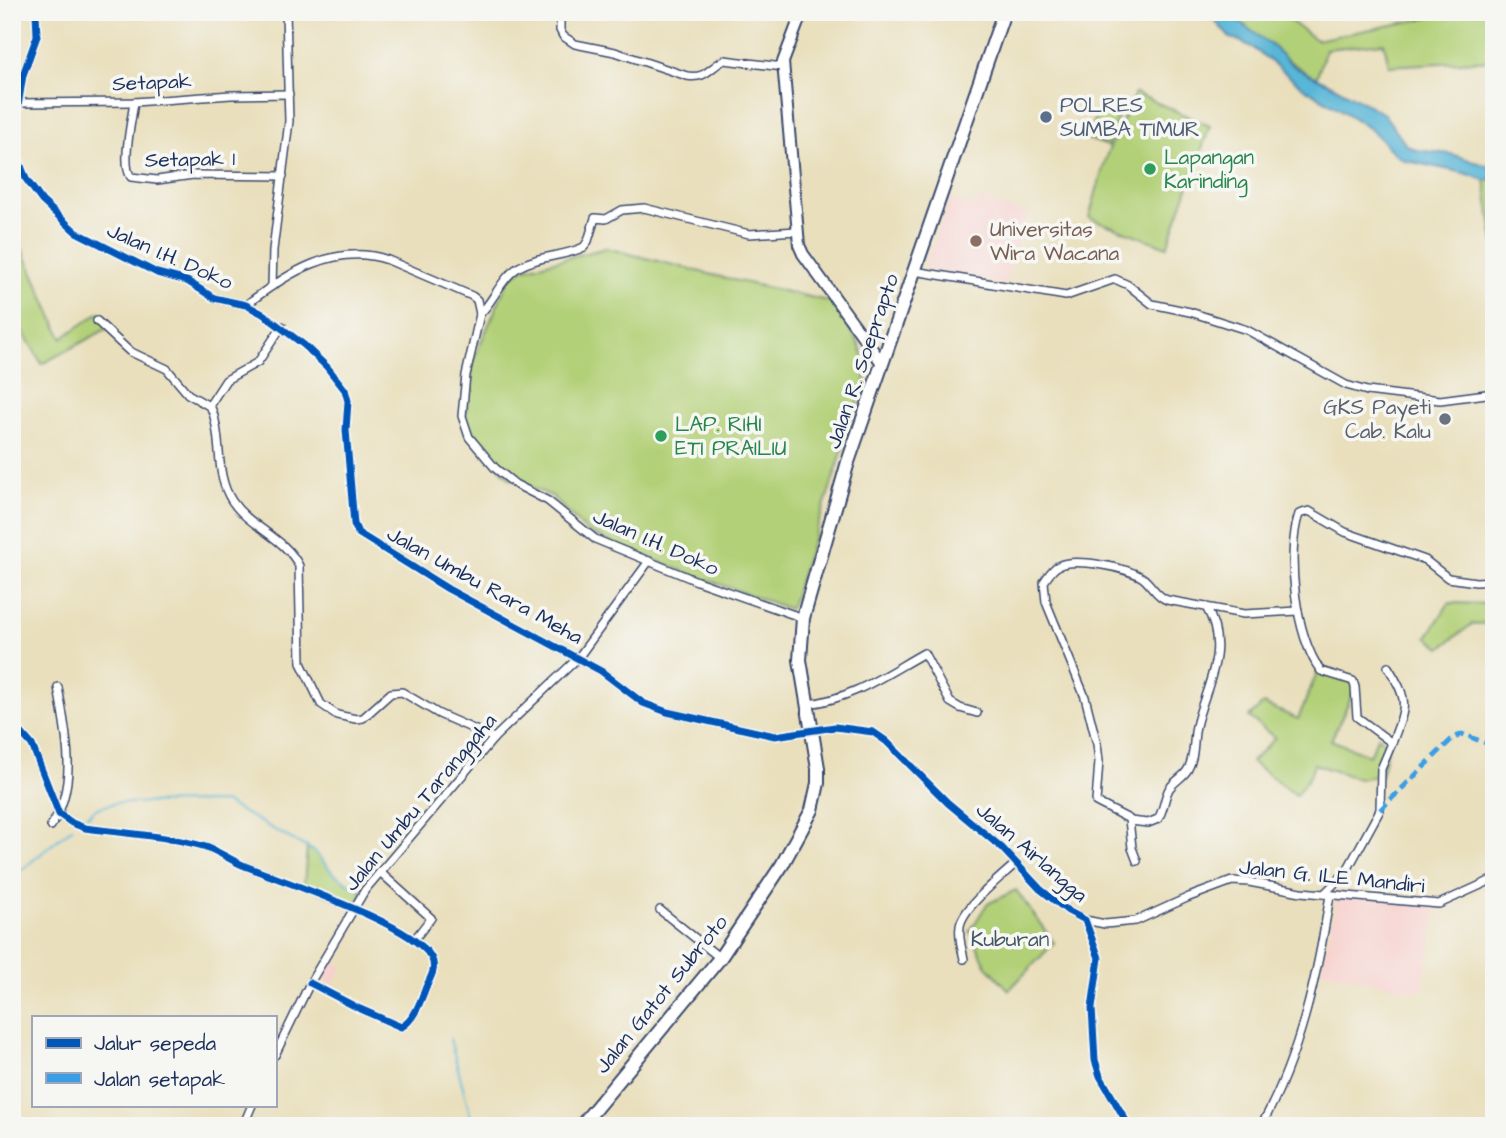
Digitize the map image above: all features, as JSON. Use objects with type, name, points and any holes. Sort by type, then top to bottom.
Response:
[{"type":"highway","name":"Jalan R. Soeprapto","points":[[813,730],[800,660],[803,618],[848,462],[1004,12]]},
{"type":"highway","name":"Jalan Gatot Subroto","points":[[581,1126],[720,958],[808,821],[818,783],[818,760],[813,730]]},
{"type":"street","name":"Jalan I.H. Doko","points":[[36,12],[37,36],[23,75],[15,148],[20,166],[34,190],[62,221],[94,242],[157,273],[193,284],[204,294],[214,298],[246,305],[297,270],[349,254],[377,256],[472,296],[477,300],[480,314],[462,401],[464,427],[485,457],[505,478],[548,500],[595,539],[728,593],[803,618]]},
{"type":"street","points":[[272,286],[273,250],[283,176],[289,94],[286,12]]},
{"type":"street","points":[[561,12],[560,30],[563,36],[575,44],[615,52],[687,76],[697,78],[724,60],[783,67]]},
{"type":"street","points":[[802,12],[783,67],[797,231],[803,254],[882,363]]},
{"type":"street","name":"Setapak","points":[[18,103],[134,102],[289,94]]},
{"type":"street","name":"Setapak 1","points":[[134,102],[127,161],[131,177],[158,180],[193,175],[283,176]]},
{"type":"street","points":[[480,314],[517,268],[528,262],[583,247],[588,241],[595,218],[608,218],[622,210],[644,208],[749,234],[797,231]]},
{"type":"street","points":[[913,271],[1066,296],[1115,279],[1128,285],[1152,304],[1247,330],[1346,385],[1378,393],[1440,400],[1494,393]]},
{"type":"street","name":"Jalan Umbu Rara Meha","points":[[246,305],[282,326],[327,367],[345,390],[348,401],[348,464],[354,524],[358,533],[448,589],[601,671],[643,703],[667,712],[775,736],[813,730]]},
{"type":"street","points":[[97,321],[126,349],[167,369],[188,394],[209,406],[214,416],[222,477],[233,503],[292,555],[299,566],[301,663],[321,704],[337,715],[363,718],[391,693],[402,692],[439,714],[494,738]]},
{"type":"street","points":[[209,406],[226,380],[258,362],[282,326]]},
{"type":"street","points":[[1392,743],[1357,717],[1353,681],[1324,673],[1317,667],[1307,645],[1298,611],[1294,560],[1299,514],[1305,511],[1314,513],[1345,531],[1425,560],[1448,578],[1476,582],[1494,581]]},
{"type":"street","name":"Jalan Umbu Taranggaha","points":[[276,1053],[310,983],[364,893],[494,738],[578,658],[649,561]]},
{"type":"street","points":[[1137,861],[1131,845],[1130,821],[1126,815],[1096,802],[1099,761],[1097,744],[1085,696],[1046,602],[1044,582],[1059,565],[1077,562],[1138,575],[1146,580],[1161,598],[1244,614],[1298,611]]},
{"type":"street","points":[[1130,821],[1148,824],[1158,819],[1171,785],[1185,773],[1190,764],[1195,730],[1213,676],[1217,650],[1218,634],[1215,622],[1206,607]]},
{"type":"street","points":[[807,704],[826,702],[854,692],[924,653],[950,702],[954,706],[977,713]]},
{"type":"street","points":[[1261,1126],[1279,1091],[1305,1013],[1321,956],[1327,894],[1346,872],[1380,810],[1381,769],[1405,703],[1402,691],[1388,667]]},
{"type":"street","points":[[51,826],[59,814],[69,763],[58,687]]},
{"type":"street","points":[[12,722],[32,745],[59,814],[72,823],[85,828],[205,847],[236,863],[353,909],[414,940],[429,954],[434,965],[422,998],[404,1026],[394,1025],[310,983]]},
{"type":"street","name":"Jalan Airlangga","points":[[813,730],[827,727],[853,728],[873,732],[886,741],[948,803],[1002,848],[1015,864],[1060,905],[1085,920],[1099,958],[1092,1008],[1096,1065],[1129,1126]]},
{"type":"street","points":[[964,959],[960,934],[962,920],[978,900],[1015,864]]},
{"type":"street","points":[[380,872],[431,918],[414,940]]},
{"type":"street","name":"Jalan G. ILE Mandiri","points":[[1085,920],[1105,924],[1136,922],[1189,897],[1232,881],[1327,894],[1439,904],[1494,878]]},
{"type":"street","points":[[660,910],[720,958]]},
{"type":"street","points":[[243,1126],[252,1106]]},
{"type":"shaded area","name":"Universitas Wira Wacana","points":[[978,198],[1027,214],[1005,285],[924,268],[949,199],[975,207]]},
{"type":"shaded area","points":[[1331,891],[1438,902],[1422,992],[1321,971],[1336,905]]},
{"type":"shaded area","points":[[333,960],[343,967],[333,985],[322,978]]},
{"type":"green space","points":[[1228,12],[1278,12],[1316,40],[1458,12],[1494,12],[1494,60],[1389,66],[1384,43],[1326,49],[1316,79],[1282,56]]},
{"type":"green space","name":"Lapangan Karinding","points":[[1135,93],[1210,126],[1167,247],[1089,218],[1107,154]]},
{"type":"green space","points":[[1098,109],[1118,116],[1108,146],[1087,139]]},
{"type":"green space","points":[[1485,180],[1494,181],[1494,243]]},
{"type":"green space","points":[[12,226],[62,338],[100,312],[112,326],[42,364],[12,313]]},
{"type":"green space","name":"LAP. RIHI ETI PRAILIU","points":[[606,248],[832,302],[857,340],[865,361],[865,383],[790,609],[702,578],[586,531],[552,496],[509,478],[487,453],[466,422],[474,358],[509,279],[523,269]]},
{"type":"green space","points":[[1449,603],[1494,604],[1494,623],[1472,624],[1441,648],[1427,637]]},
{"type":"green space","points":[[1319,668],[1352,679],[1356,687],[1331,740],[1369,755],[1378,736],[1388,745],[1381,775],[1359,779],[1314,764],[1310,776],[1296,795],[1251,762],[1275,738],[1249,717],[1263,704],[1298,719]]},
{"type":"green space","points":[[307,847],[315,852],[333,873],[363,892],[354,908],[304,884]]},
{"type":"green space","name":"Kuburan","points":[[1016,890],[1054,943],[1009,990],[986,965],[970,931],[987,904]]},
{"type":"water","points":[[1198,12],[1225,12],[1271,45],[1296,68],[1384,114],[1406,145],[1416,150],[1451,154],[1494,168],[1494,179],[1485,180],[1403,160],[1363,124],[1306,89],[1249,46],[1230,38],[1214,19]]},
{"type":"waterway","points":[[80,822],[97,808],[116,803],[224,802],[315,852],[333,873],[360,890]]},
{"type":"waterway","points":[[12,878],[73,827]]},
{"type":"waterway","points":[[450,1039],[472,1121],[476,1126]]},
{"type":"marked path","points":[[1380,810],[1451,740],[1462,734],[1494,746]]},
{"type":"cycle path","points":[[36,12],[37,36],[23,75],[14,131],[18,158],[26,179],[42,201],[76,232],[157,273],[187,281],[214,298],[246,305],[263,314],[304,345],[327,367],[345,390],[348,401],[346,430],[354,524],[358,533],[448,589],[601,671],[643,703],[667,712],[775,736],[835,727],[873,732],[886,741],[948,803],[1002,848],[1040,889],[1068,911],[1085,920],[1099,958],[1092,1008],[1095,1060],[1100,1076],[1129,1126]]},
{"type":"cycle path","points":[[12,722],[32,745],[59,814],[72,823],[85,828],[161,837],[206,847],[245,866],[375,918],[419,944],[431,957],[433,965],[417,1010],[401,1027],[310,983]]},
{"type":"place","name":"POLRES SUMBA TIMUR","points":[[1046,117]]},
{"type":"place","name":"Lapangan Karinding","points":[[1150,169]]},
{"type":"place","name":"Universitas Wira Wacana","points":[[976,241]]},
{"type":"place","name":"GKS Payeti Cab. Kalu","points":[[1445,419]]},
{"type":"place","name":"LAP. RIHI ETI PRAILIU","points":[[661,436]]}]
